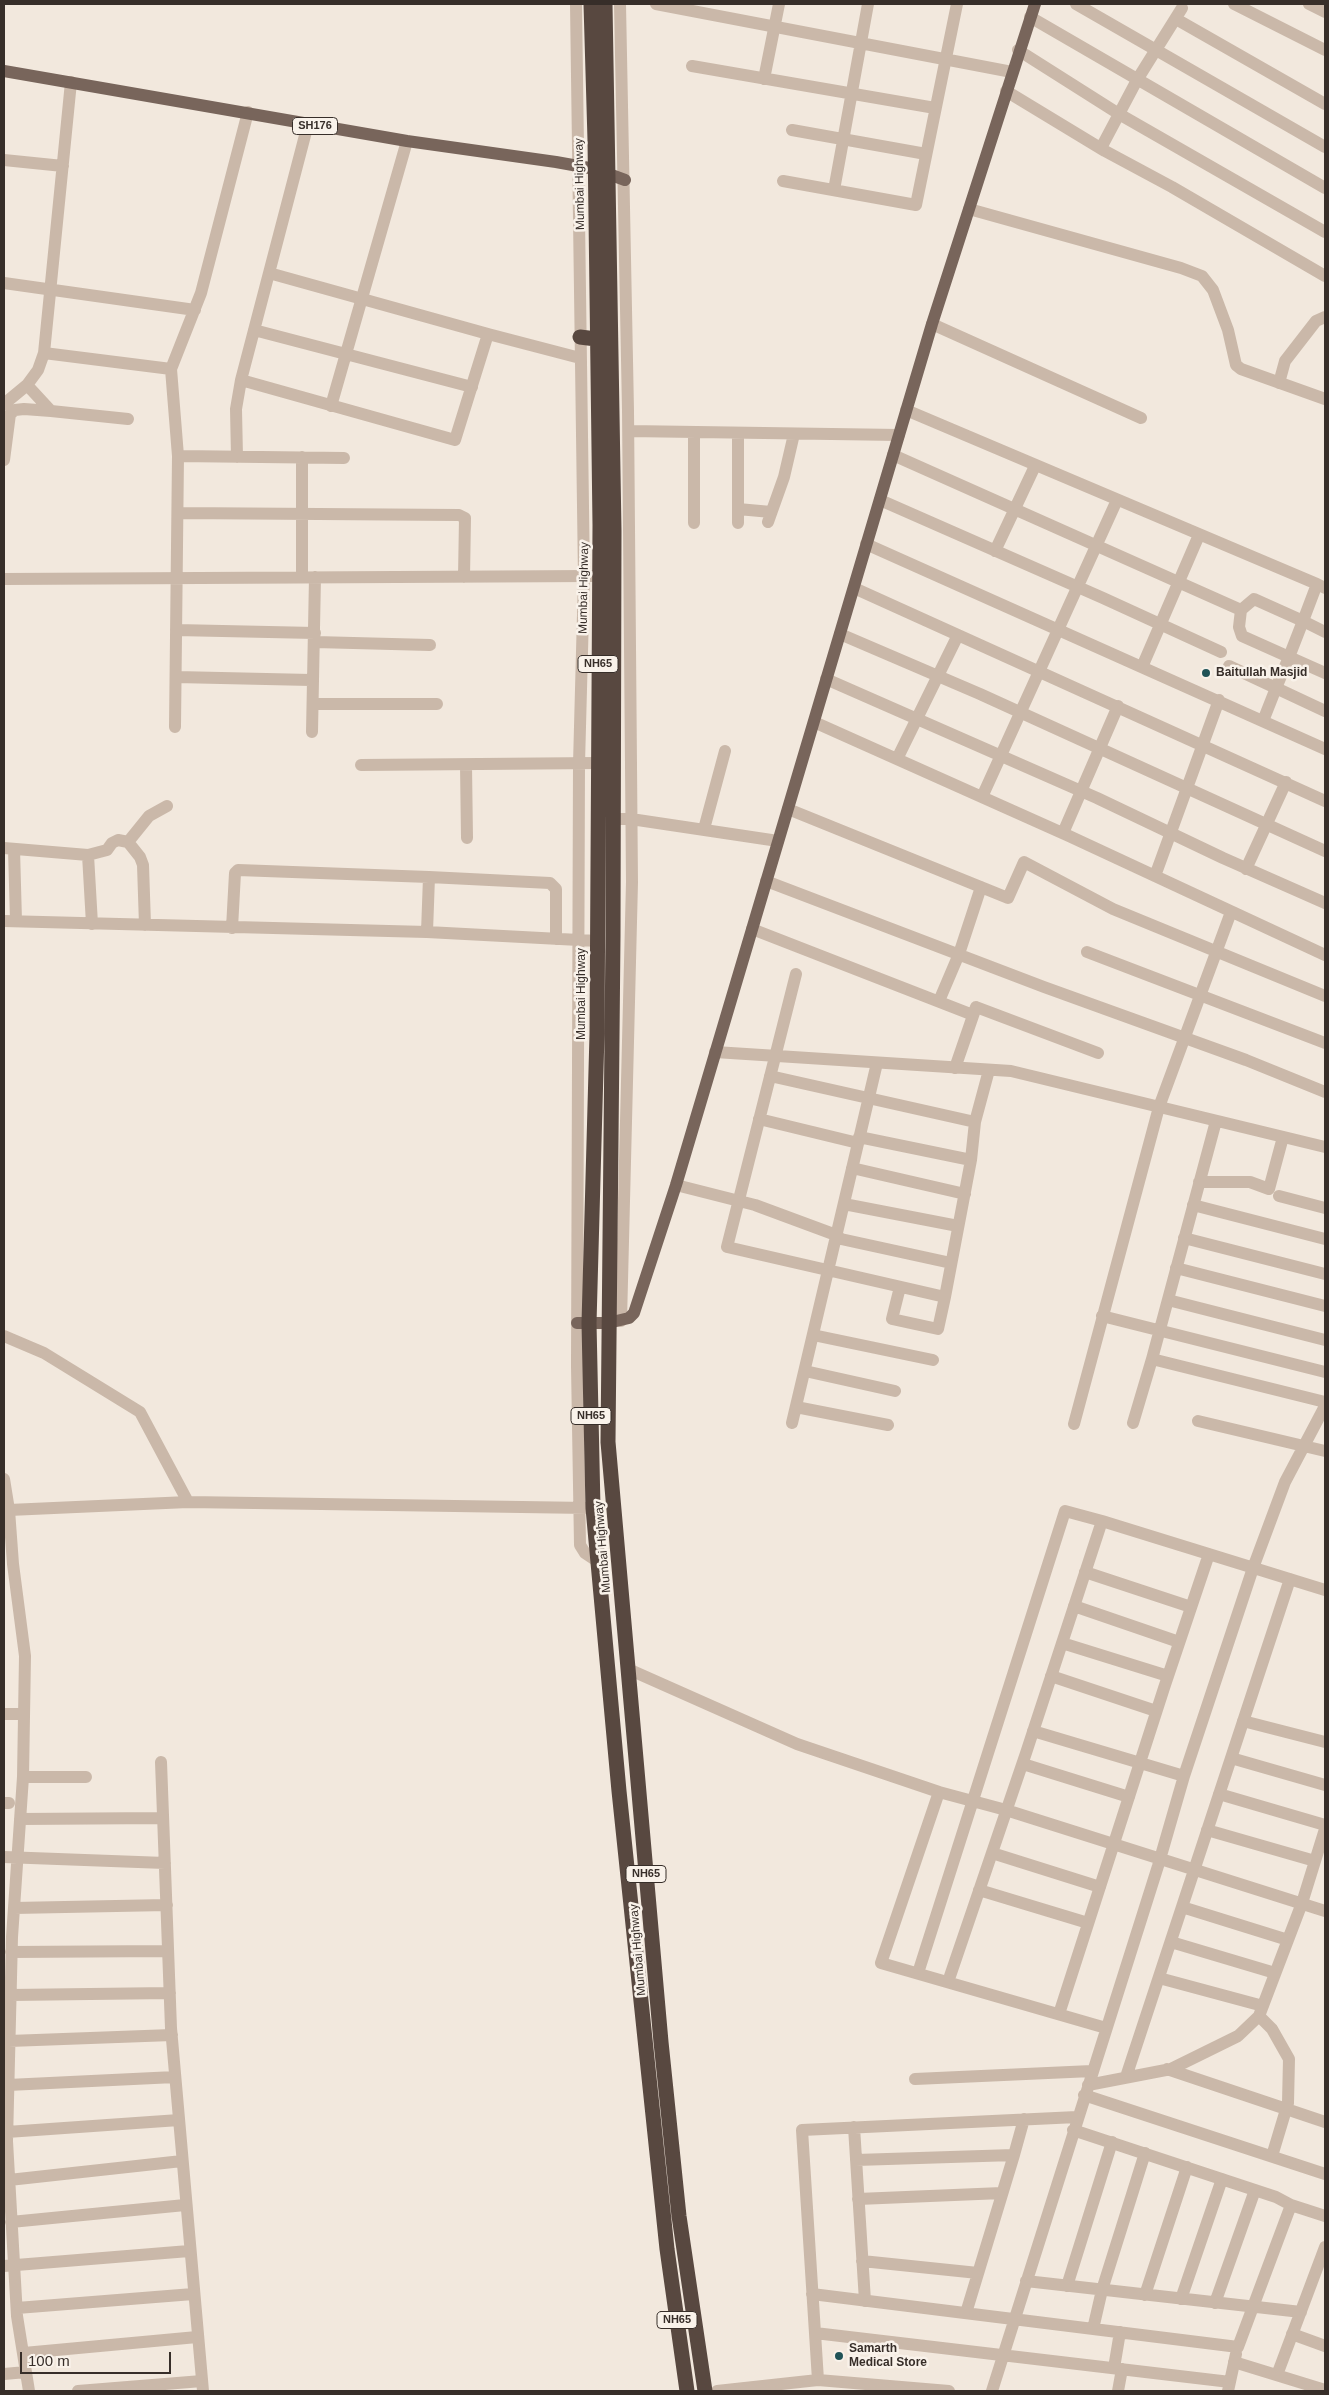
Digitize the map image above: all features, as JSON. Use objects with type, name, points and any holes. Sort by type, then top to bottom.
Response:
[{"type":"highway","name":"Mumbai Highway","points":[[591,4],[601,170],[614,531],[609,1287],[615,1322],[608,1355],[608,1442],[660,2032],[679,2216],[704,2391]]},
{"type":"highway","name":"Mumbai Highway","points":[[583,1323],[598,1034],[599,576],[596,339],[606,4]]},
{"type":"highway","points":[[580,337],[596,339]]},
{"type":"highway","name":"NH65","points":[[583,1323],[586,1508],[598,1560],[666,2239],[686,2391]]},
{"type":"main road","points":[[583,1323],[615,1322],[631,1317],[634,1313],[676,1185],[932,324],[1018,50],[1035,4]]},
{"type":"main road","name":"SH176","points":[[4,71],[407,141],[601,170],[625,180]]},
{"type":"street","points":[[576,4],[584,576],[579,940],[583,1323]]},
{"type":"street","points":[[615,1322],[632,882],[625,180],[620,4]]},
{"type":"street","points":[[656,4],[695,7],[774,26],[1012,72]]},
{"type":"street","points":[[764,79],[779,4]]},
{"type":"street","points":[[834,190],[868,4]]},
{"type":"street","points":[[783,181],[916,205],[957,4]]},
{"type":"street","points":[[1076,4],[1325,147]]},
{"type":"street","points":[[1234,4],[1325,50]]},
{"type":"street","points":[[1309,4],[1325,12]]},
{"type":"street","points":[[1101,148],[1137,80],[1179,13],[1325,104]]},
{"type":"street","points":[[1030,17],[1325,188]]},
{"type":"street","points":[[1018,50],[1119,114],[1325,232]]},
{"type":"street","points":[[692,66],[936,108]]},
{"type":"street","points":[[4,404],[27,385],[38,370],[44,353],[64,166],[70,82]]},
{"type":"street","points":[[1006,91],[1101,148],[1197,200],[1325,276]]},
{"type":"street","points":[[175,727],[178,456],[171,369],[195,310],[248,112]]},
{"type":"street","points":[[237,457],[236,409],[240,380],[308,124]]},
{"type":"street","points":[[792,130],[926,154]]},
{"type":"street","points":[[332,406],[407,141]]},
{"type":"street","points":[[4,160],[64,166]]},
{"type":"street","points":[[969,209],[1181,268],[1202,276],[1213,290],[1228,330],[1236,365],[1241,369],[1325,399]]},
{"type":"street","points":[[269,274],[580,358]]},
{"type":"street","points":[[4,283],[195,310]]},
{"type":"street","points":[[1279,383],[1286,361],[1316,322],[1325,317]]},
{"type":"street","points":[[932,324],[1141,418]]},
{"type":"street","points":[[254,330],[472,387]]},
{"type":"street","points":[[240,380],[456,440],[488,334]]},
{"type":"street","points":[[44,353],[171,369]]},
{"type":"street","points":[[27,385],[51,412]]},
{"type":"street","points":[[4,460],[10,414],[15,410],[24,408],[128,419]]},
{"type":"street","points":[[906,410],[1321,586],[1303,621],[1263,721]]},
{"type":"street","points":[[628,431],[899,435]]},
{"type":"street","points":[[694,433],[694,523]]},
{"type":"street","points":[[738,433],[738,524]]},
{"type":"street","points":[[738,509],[770,517],[784,477],[794,434]]},
{"type":"street","points":[[893,455],[1241,610]]},
{"type":"street","points":[[178,456],[344,458]]},
{"type":"street","points":[[302,457],[302,577]]},
{"type":"street","points":[[995,550],[1035,466]]},
{"type":"street","points":[[880,500],[1221,652]]},
{"type":"street","points":[[982,797],[1117,500]]},
{"type":"street","points":[[178,513],[459,515],[465,518],[464,577]]},
{"type":"street","points":[[1142,667],[1199,535]]},
{"type":"street","points":[[866,544],[1219,700],[1325,749]]},
{"type":"street","points":[[4,579],[599,576]]},
{"type":"street","points":[[312,732],[315,577]]},
{"type":"street","points":[[854,588],[1203,744],[1325,801]]},
{"type":"street","points":[[1325,632],[1254,599],[1241,610],[1239,627],[1242,636],[1325,673]]},
{"type":"street","points":[[176,630],[430,645]]},
{"type":"street","points":[[840,634],[1020,712],[1325,851]]},
{"type":"street","points":[[898,759],[958,635]]},
{"type":"street","points":[[1229,666],[1325,712]]},
{"type":"street","points":[[176,677],[312,680]]},
{"type":"street","points":[[826,679],[1080,791],[1325,903]]},
{"type":"street","points":[[1155,876],[1219,700]]},
{"type":"street","points":[[312,704],[438,704]]},
{"type":"street","points":[[1063,833],[1118,706]]},
{"type":"street","points":[[814,722],[1063,833],[1325,955]]},
{"type":"street","points":[[704,829],[725,751]]},
{"type":"street","points":[[361,765],[598,763]]},
{"type":"street","points":[[466,765],[467,838]]},
{"type":"street","points":[[1246,868],[1286,782]]},
{"type":"street","points":[[128,842],[149,816],[167,806]]},
{"type":"street","points":[[788,809],[1008,898],[1024,862],[1113,909],[1325,996]]},
{"type":"street","points":[[613,819],[631,819],[778,841]]},
{"type":"street","points":[[145,925],[143,865],[140,857],[128,842],[118,840],[112,843],[107,850],[88,855],[9,848],[10,921],[232,928],[428,932],[598,941]]},
{"type":"street","points":[[88,855],[92,924]]},
{"type":"street","points":[[232,928],[235,873],[238,870],[550,883],[556,889],[556,939]]},
{"type":"street","points":[[428,932],[429,877]]},
{"type":"street","points":[[766,881],[1184,1037],[1325,1092]]},
{"type":"street","points":[[939,1001],[959,954],[981,887]]},
{"type":"street","points":[[1074,1424],[1159,1107],[1231,912]]},
{"type":"street","points":[[752,929],[973,1015]]},
{"type":"street","points":[[1087,952],[1325,1043]]},
{"type":"street","points":[[796,974],[727,1248],[944,1297]]},
{"type":"street","points":[[955,1068],[976,1007],[1098,1053]]},
{"type":"street","points":[[715,1052],[1011,1071],[1325,1146]]},
{"type":"street","points":[[792,1423],[876,1063]]},
{"type":"street","points":[[900,1287],[892,1319],[938,1329],[971,1160],[975,1122],[989,1070]]},
{"type":"street","points":[[770,1076],[975,1122]]},
{"type":"street","points":[[759,1119],[859,1140],[971,1160]]},
{"type":"street","points":[[1133,1423],[1216,1121]]},
{"type":"street","points":[[1199,1182],[1250,1182],[1269,1189],[1283,1137]]},
{"type":"street","points":[[852,1168],[964,1194]]},
{"type":"street","points":[[676,1185],[739,1201],[836,1235],[841,1239],[951,1263]]},
{"type":"street","points":[[1279,1196],[1325,1208]]},
{"type":"street","points":[[844,1204],[958,1226]]},
{"type":"street","points":[[1193,1205],[1325,1240]]},
{"type":"street","points":[[1184,1238],[1325,1274]]},
{"type":"street","points":[[1176,1268],[1325,1306]]},
{"type":"street","points":[[1168,1300],[1325,1340]]},
{"type":"street","points":[[1102,1316],[1325,1372]]},
{"type":"street","points":[[813,1335],[933,1360]]},
{"type":"street","points":[[4,1336],[44,1353],[140,1412],[188,1502]]},
{"type":"street","points":[[992,2391],[1160,1858],[1184,1776],[1253,1568],[1285,1482],[1325,1404],[1152,1359]]},
{"type":"street","points":[[804,1372],[896,1391]]},
{"type":"street","points":[[796,1407],[888,1425]]},
{"type":"street","points":[[1198,1421],[1325,1451]]},
{"type":"street","points":[[4,1480],[10,1510],[8,1538],[25,1656],[23,1777],[8,1993],[8,2085],[6,2107],[9,2180],[9,2265],[29,2391]]},
{"type":"street","points":[[10,1510],[188,1502],[586,1508]]},
{"type":"street","points":[[918,1974],[1065,1511],[1102,1520],[1325,1590]]},
{"type":"street","points":[[948,1982],[1033,1732],[1102,1520]]},
{"type":"street","points":[[1059,2014],[1156,1710],[1209,1554]]},
{"type":"street","points":[[1085,1572],[1191,1608]]},
{"type":"street","points":[[1126,2077],[1290,1579]]},
{"type":"street","points":[[1074,1606],[1179,1642]]},
{"type":"street","points":[[1062,1643],[1168,1676]]},
{"type":"street","points":[[628,1669],[797,1744],[939,1792],[1006,1810],[1325,1911]]},
{"type":"street","points":[[1051,1676],[1156,1710]]},
{"type":"street","points":[[4,1714],[24,1714]]},
{"type":"street","points":[[1243,1721],[1325,1742]]},
{"type":"street","points":[[1033,1732],[1184,1776]]},
{"type":"street","points":[[1231,1758],[1325,1785]]},
{"type":"street","points":[[78,2391],[202,2386],[172,2035],[161,1762]]},
{"type":"street","points":[[1022,1764],[1129,1797]]},
{"type":"street","points":[[23,1777],[86,1777]]},
{"type":"street","points":[[939,1792],[881,1963],[1106,2028]]},
{"type":"street","points":[[1219,1794],[1325,1825]]},
{"type":"street","points":[[20,1819],[163,1818]]},
{"type":"street","points":[[1086,2090],[1126,2077],[1167,2069],[1238,2036],[1261,2011],[1302,1903],[1325,1829]]},
{"type":"street","points":[[1208,1830],[1315,1861]]},
{"type":"street","points":[[992,1853],[1100,1887]]},
{"type":"street","points":[[4,1857],[165,1863]]},
{"type":"street","points":[[979,1890],[1088,1924]]},
{"type":"street","points":[[14,1908],[167,1905]]},
{"type":"street","points":[[1182,1907],[1288,1940]]},
{"type":"street","points":[[1170,1942],[1275,1973]]},
{"type":"street","points":[[11,1952],[168,1951]]},
{"type":"street","points":[[1159,1978],[1261,2011],[1289,2059],[1288,2102],[1272,2156]]},
{"type":"street","points":[[8,1993],[170,1992]]},
{"type":"street","points":[[7,2050],[172,2035]]},
{"type":"street","points":[[1167,2069],[1325,2122]]},
{"type":"street","points":[[915,2079],[1092,2071]]},
{"type":"street","points":[[8,2085],[175,2078]]},
{"type":"street","points":[[1086,2090],[1325,2174]]},
{"type":"street","points":[[827,2384],[815,2333],[802,2130],[1078,2116]]},
{"type":"street","points":[[966,2313],[1024,2119]]},
{"type":"street","points":[[7,2132],[179,2120]]},
{"type":"street","points":[[854,2127],[865,2301]]},
{"type":"street","points":[[1073,2130],[1255,2190],[1291,2205],[1325,2216]]},
{"type":"street","points":[[1066,2286],[1112,2142]]},
{"type":"street","points":[[1093,2329],[1102,2290],[1145,2153]]},
{"type":"street","points":[[856,2160],[1014,2155]]},
{"type":"street","points":[[9,2180],[182,2161]]},
{"type":"street","points":[[1145,2295],[1187,2167]]},
{"type":"street","points":[[1181,2299],[1222,2179]]},
{"type":"street","points":[[1215,2303],[1255,2190]]},
{"type":"street","points":[[858,2199],[1002,2193]]},
{"type":"street","points":[[9,2216],[186,2205]]},
{"type":"street","points":[[815,2333],[1118,2369],[1229,2387],[1238,2347],[1291,2205]]},
{"type":"street","points":[[1277,2375],[1325,2247]]},
{"type":"street","points":[[9,2265],[189,2251]]},
{"type":"street","points":[[862,2261],[978,2273]]},
{"type":"street","points":[[1026,2281],[1301,2312]]},
{"type":"street","points":[[4,2317],[17,2312],[193,2294]]},
{"type":"street","points":[[812,2294],[1238,2347]]},
{"type":"street","points":[[1118,2391],[1120,2332]]},
{"type":"street","points":[[1292,2334],[1325,2346]]},
{"type":"street","points":[[24,2352],[197,2337]]},
{"type":"street","points":[[1234,2362],[1325,2390]]},
{"type":"street","points":[[4,2374],[26,2372]]},
{"type":"street","points":[[717,2391],[827,2384],[948,2391]]},
{"type":"place","name":"Baitullah Masjid","points":[[1206,673]]},
{"type":"place","name":"Samarth Medical Store","points":[[839,2356]]}]
